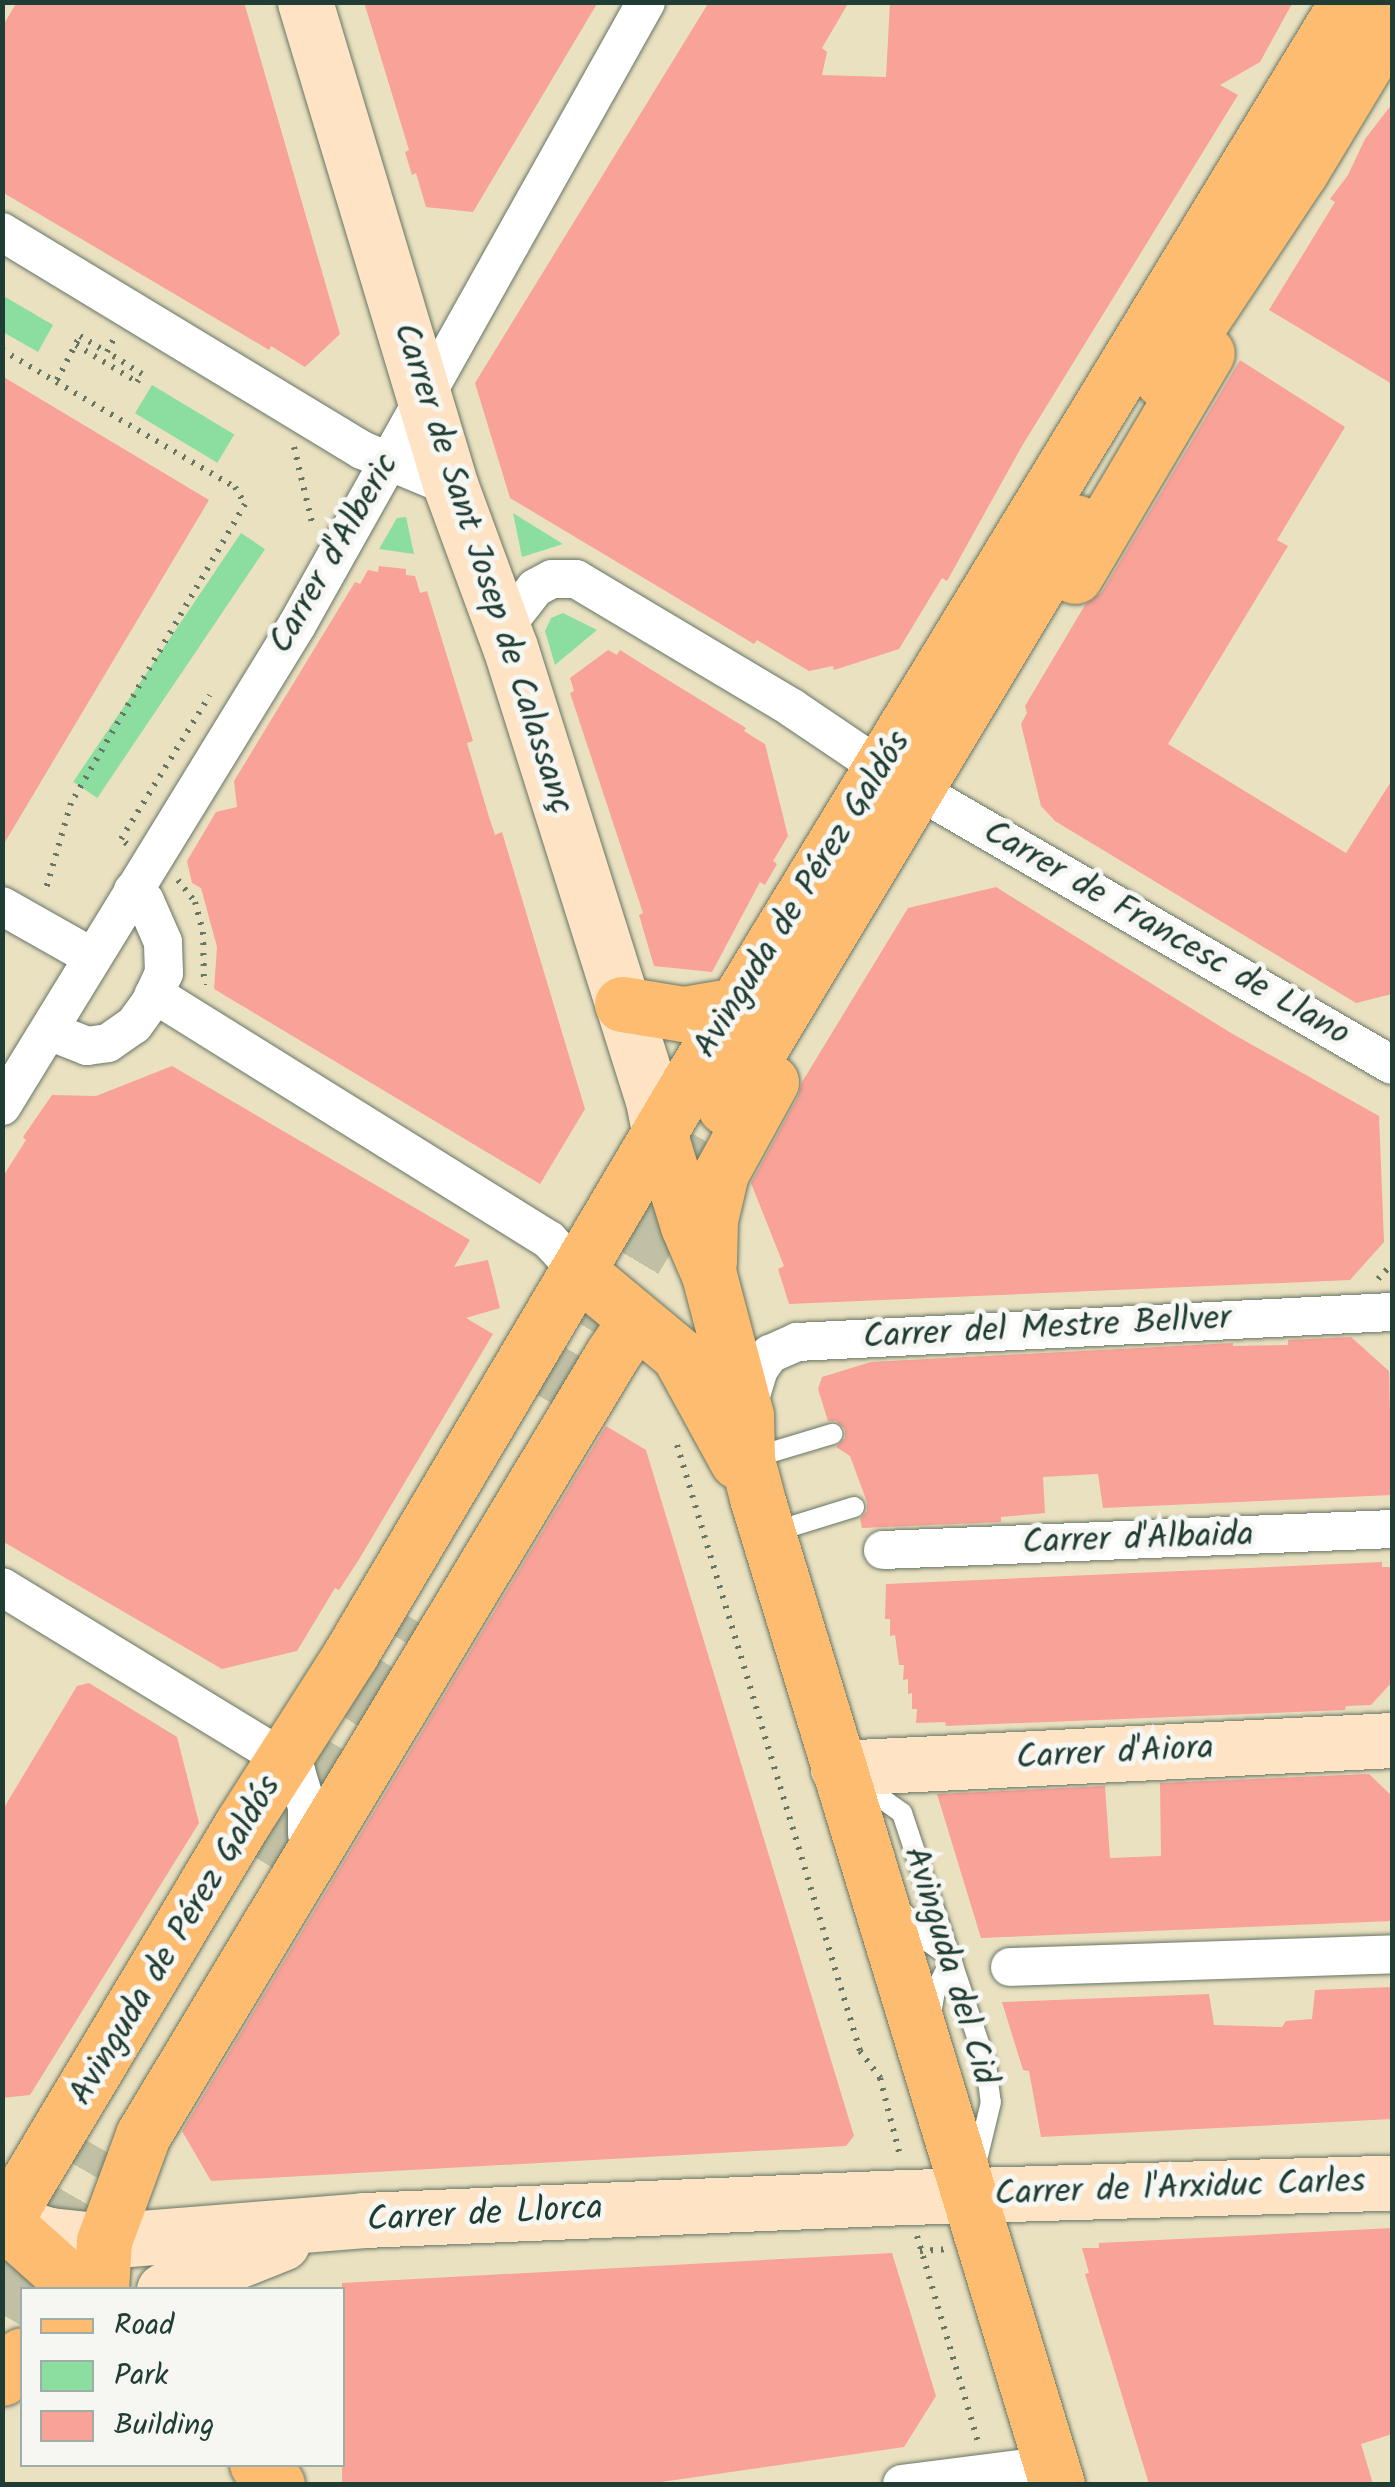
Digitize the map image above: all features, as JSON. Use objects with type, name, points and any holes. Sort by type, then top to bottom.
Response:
[{"type":"main road","name":"Carrer de Sant Josep de Calassanç","points":[[305,2],[451,487],[510,646],[653,1100],[660,1136]]},
{"type":"main road","name":"Avinguda de Pérez Galdós","points":[[709,1275],[713,1203],[729,1152],[1246,286],[1283,156],[1347,2]]},
{"type":"main road","name":"Avinguda de Pérez Galdós","points":[[3,2223],[350,1656],[736,1005],[882,768],[1283,156],[1392,20]]},
{"type":"main road","name":"Avinguda de Pérez Galdós","points":[[720,1103],[1172,327],[1283,156]]},
{"type":"main road","points":[[622,1004],[684,1014],[736,1005]]},
{"type":"main road","name":"Avinguda del Cid","points":[[660,1136],[688,1226],[709,1275],[754,1477],[838,1768],[1054,2475]]},
{"type":"main road","name":"Avinguda del Cid","points":[[578,1270],[678,1356],[754,1477]]},
{"type":"main road","name":"Avinguda de Pérez Galdós","points":[[93,2143],[612,1355],[625,1336],[644,1328]]},
{"type":"main road","points":[[410,1617],[544,1397]]},
{"type":"main road","name":"Avinguda de Pérez Galdós","points":[[102,2265],[143,2135],[284,1856],[350,1656]]},
{"type":"main road","name":"Carrer d'Aiora","points":[[838,1768],[1392,1740]]},
{"type":"main road","name":"Carrer de l'Arxiduc Carles","points":[[968,2195],[1392,2183]]},
{"type":"main road","name":"Carrer de Llorca","points":[[3,2223],[50,2236],[102,2265],[364,2220],[968,2195]]},
{"type":"main road","points":[[171,2287],[258,2252],[364,2220]]},
{"type":"main road","points":[[3,2223],[77,2287]]},
{"type":"main road","points":[[2,2378],[20,2357]]},
{"type":"street","name":"Carrer d'Alberic","points":[[2,1106],[297,624],[646,2]]},
{"type":"street","points":[[2,232],[362,450],[451,487]]},
{"type":"street","points":[[510,646],[510,619],[535,588],[552,578],[576,579],[792,708],[882,768]]},
{"type":"street","name":"Carrer de Francesc de Llano","points":[[940,804],[1392,1065]]},
{"type":"street","points":[[48,1031],[87,1046],[108,1043],[134,1025],[154,994],[164,973],[163,942],[146,901],[133,891]]},
{"type":"street","points":[[19,915],[92,958]]},
{"type":"street","points":[[154,994],[549,1240],[578,1270]]},
{"type":"street","name":"Carrer del Mestre Bellver","points":[[754,1477],[759,1369],[770,1354],[797,1342],[1392,1312]]},
{"type":"street","name":"Carrer d'Albaida","points":[[882,1550],[974,1535],[1392,1530]]},
{"type":"street","points":[[2,1587],[285,1760],[296,1771],[307,1806],[284,1856]]},
{"type":"street","points":[[1010,1967],[1392,1954]]},
{"type":"street","points":[[902,2484],[1054,2475]]},
{"type":"lane","points":[[754,1477],[832,1434]]},
{"type":"lane","points":[[754,1477],[854,1506]]},
{"type":"lane","name":"Avinguda del Cid","points":[[838,1768],[902,1814],[986,2064],[990,2102],[968,2195]]},
{"type":"lane","points":[[866,1859],[920,1937],[952,1958],[935,1991],[924,2050]]},
{"type":"path","points":[[57,380],[80,336],[108,349],[142,374],[136,382],[76,345]]},
{"type":"path","points":[[2,350],[235,487],[246,504],[71,803],[19,915]]},
{"type":"path","points":[[174,876],[195,902],[203,932],[202,982],[208,991]]},
{"type":"path","points":[[677,1444],[860,2051],[880,2078],[920,2251],[981,2453]]},
{"type":"path","points":[[920,2251],[934,2250]]},
{"type":"green space","points":[[2,295],[53,325],[38,352],[3,332]]},
{"type":"green space","points":[[152,385],[234,434],[217,463],[135,413]]},
{"type":"green space","points":[[513,513],[563,544],[522,557]]},
{"type":"green space","points":[[406,517],[414,554],[379,549],[397,518]]},
{"type":"green space","points":[[241,533],[265,549],[97,798],[73,782]]},
{"type":"green space","points":[[563,613],[597,630],[555,665],[545,631],[551,618]]},
{"type":"building","points":[[17,2],[244,2],[340,334],[305,367],[271,346],[269,350],[2,192],[2,27]]},
{"type":"building","points":[[364,2],[598,2],[473,212],[426,207],[405,152],[409,150]]},
{"type":"building","points":[[709,2],[849,2],[822,48],[827,52],[822,75],[886,77],[890,2],[1293,2],[1260,62],[1220,85],[1238,95],[1022,446],[947,581],[942,578],[899,649],[834,670],[833,666],[809,671],[757,640],[754,644],[510,498],[475,383]]},
{"type":"building","points":[[1392,104],[1392,384],[1269,310],[1335,202],[1330,199],[1348,175],[1365,139]]},
{"type":"building","points":[[1240,360],[1345,427],[1277,540],[1288,546],[1168,744],[1346,853],[1392,780],[1392,994],[1356,1003],[1055,821],[1041,806],[1021,724],[1027,713],[1025,706],[1085,605],[1102,592]]},
{"type":"building","points":[[2,376],[209,500],[2,847]]},
{"type":"building","points":[[379,566],[406,569],[406,575],[415,576],[420,593],[427,591],[473,741],[467,743],[489,817],[495,835],[502,832],[585,1109],[540,1184],[214,989],[217,947],[201,888],[192,883],[187,861],[216,812],[237,807],[234,781],[355,582],[360,584],[368,570],[378,572]]},
{"type":"building","points":[[608,650],[617,655],[620,650],[746,728],[744,731],[765,744],[788,836],[773,861],[777,864],[765,885],[760,882],[712,972],[654,966],[639,915],[643,913],[570,693],[574,691],[570,678]]},
{"type":"building","points":[[996,887],[1231,1033],[1379,1116],[1384,1242],[1350,1280],[789,1304],[778,1269],[784,1266],[751,1183],[798,1097],[802,1082],[908,908]]},
{"type":"building","points":[[172,1066],[470,1240],[454,1267],[488,1260],[500,1308],[466,1318],[493,1334],[358,1561],[339,1590],[335,1588],[297,1651],[222,1669],[2,1541],[2,1178],[26,1140],[23,1137],[52,1095],[96,1096]]},
{"type":"building","points":[[1351,1337],[1389,1371],[1392,1495],[1103,1508],[1098,1474],[1043,1477],[1045,1513],[1001,1517],[1001,1522],[862,1528],[860,1519],[867,1511],[867,1502],[850,1456],[836,1447],[845,1438],[845,1429],[836,1421],[828,1421],[818,1389],[822,1377],[871,1362],[1233,1343],[1288,1345],[1288,1340]]},
{"type":"building","points":[[606,1426],[646,1450],[854,2136],[846,2146],[211,2181],[182,2131]]},
{"type":"building","points":[[1382,1562],[1382,1567],[1392,1567],[1392,1682],[1371,1705],[1346,1706],[1345,1710],[946,1726],[945,1722],[916,1723],[917,1709],[912,1709],[908,1679],[903,1680],[904,1665],[899,1665],[895,1635],[890,1636],[890,1619],[885,1619],[886,1584]]},
{"type":"building","points":[[89,1683],[177,1737],[199,1823],[30,2095],[2,2098],[2,1811],[77,1686]]},
{"type":"building","points":[[1369,1774],[1392,1796],[1392,1921],[981,1938],[937,1794],[1105,1786],[1110,1858],[1161,1856],[1160,1783]]},
{"type":"building","points":[[1392,1987],[1392,2119],[1041,2137],[1029,2071],[1023,2070],[1002,2002],[1209,1994],[1214,2025],[1282,2027],[1286,2021],[1312,2019],[1315,1990]]},
{"type":"building","points":[[1392,2228],[1392,2434],[1361,2444],[1373,2484],[1149,2484],[1085,2274],[1089,2273],[1082,2248],[1099,2248],[1099,2243]]},
{"type":"building","points":[[892,2253],[936,2396],[904,2447],[647,2484],[342,2484],[342,2283]]},
{"type":"tunnel","points":[[550,1402],[725,1107]]},
{"type":"tunnel","points":[[361,1712],[416,1620]]},
{"type":"tunnel","points":[[257,1858],[370,1672]]},
{"type":"tunnel","points":[[2,2314],[99,2147]]}]
